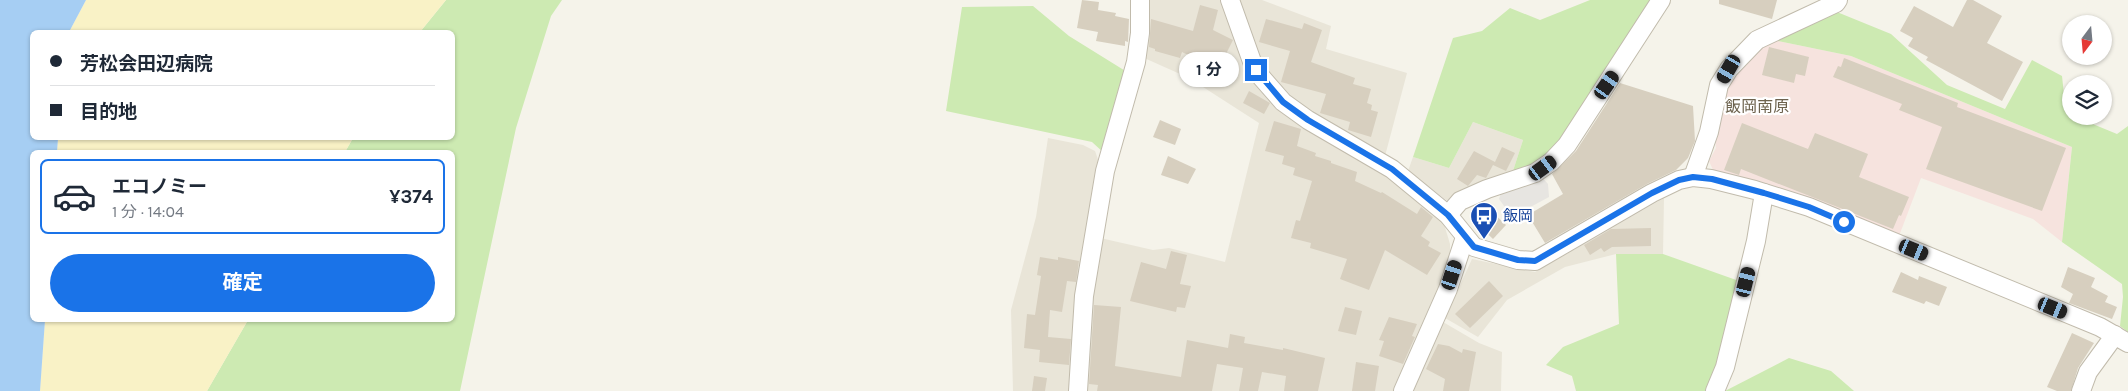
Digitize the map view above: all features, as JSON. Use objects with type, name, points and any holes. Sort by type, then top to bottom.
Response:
[{"type":"street","points":[[1078,391],[1085,286],[1105,171],[1136,62],[1140,33],[1140,0]]},
{"type":"street","points":[[1230,0],[1256,70],[1283,102],[1308,120],[1392,169],[1448,215],[1474,247],[1518,260],[1535,261],[1652,193],[1679,180],[1693,177],[1712,179],[1809,207],[2100,327],[2121,339],[2088,372],[2081,391]]},
{"type":"street","points":[[1448,215],[1460,201],[1487,189],[1535,173],[1551,162],[1567,145],[1661,0]]},
{"type":"street","points":[[1693,177],[1708,132],[1719,85],[1729,69],[1758,40],[1836,3],[1838,0]]},
{"type":"street","points":[[1715,391],[1725,368],[1756,242],[1764,193]]},
{"type":"street","points":[[1403,391],[1448,289],[1465,237]]},
{"type":"shaded area","points":[[1142,0],[1222,0],[1251,75],[1437,213],[1444,224],[1450,244],[1446,275],[1395,391],[1081,391],[1096,237],[1153,250],[1169,248],[1225,262],[1259,123],[1189,78],[1142,57]]},
{"type":"shaded area","points":[[1238,0],[1262,0],[1331,26],[1326,49],[1407,73],[1385,156],[1296,103],[1269,76],[1258,55]]},
{"type":"shaded area","points":[[1773,40],[1851,56],[2072,147],[2062,242],[2033,219],[1921,178],[1899,236],[1812,200],[1713,170],[1709,161],[1716,148],[1714,133],[1724,88],[1758,47]]},
{"type":"shaded area","points":[[1473,122],[1523,140],[1512,174],[1450,203],[1408,171],[1413,157],[1449,168]]},
{"type":"shaded area","points":[[1048,138],[1083,145],[1095,151],[1101,168],[1074,391],[1013,391],[1011,310],[1036,217]]},
{"type":"shaded area","points":[[1540,175],[1548,184],[1549,197],[1512,217],[1499,199],[1502,190]]},
{"type":"shaded area","points":[[1664,198],[1663,254],[1616,254],[1565,267],[1507,300],[1478,337],[1445,318],[1472,259],[1535,272]]},
{"type":"shaded area","points":[[1443,322],[1479,343],[1502,352],[1501,391],[1412,391]]},
{"type":"green space","points":[[446,0],[562,0],[551,16],[516,128],[460,391],[207,391],[247,322],[455,322],[455,150],[346,150],[352,140],[455,140],[455,30],[422,30]]},
{"type":"green space","points":[[1590,0],[1654,0],[1600,86],[1549,155],[1533,166],[1512,174],[1523,140],[1473,122],[1449,168],[1413,157],[1453,38],[1482,31],[1510,8],[1540,20]]},
{"type":"green space","points":[[1033,6],[1069,36],[1127,72],[1104,153],[1092,142],[946,111],[962,7]]},
{"type":"green space","points":[[1832,10],[1891,34],[1947,85],[2005,109],[2032,60],[2062,76],[2062,125],[2095,125],[2117,134],[2128,126],[2128,332],[2120,326],[2123,297],[2122,284],[2062,242],[2072,147],[1851,56],[1773,40]]},
{"type":"green space","points":[[1616,254],[1663,254],[1739,281],[1722,358],[1708,391],[1576,391],[1572,376],[1546,365],[1563,347],[1619,324]]},
{"type":"green space","points":[[1789,358],[1831,371],[1854,391],[1725,391]]},
{"type":"sand","points":[[86,0],[446,0],[422,30],[70,30]]},
{"type":"sand","points":[[58,140],[352,140],[346,150],[57,150]]},
{"type":"sand","points":[[45,322],[247,322],[207,391],[40,391]]},
{"type":"water","points":[[0,0],[86,0],[70,30],[30,30],[30,140],[58,140],[57,150],[30,150],[30,322],[45,322],[40,391],[0,391]]},
{"type":"building","points":[[1082,0],[1099,2],[1098,10],[1116,13],[1115,16],[1129,19],[1128,42],[1125,41],[1125,46],[1096,41],[1098,32],[1077,28]]},
{"type":"building","points":[[1719,0],[1777,0],[1772,19],[1719,4]]},
{"type":"building","points":[[1967,0],[1973,0],[2002,16],[1987,43],[2023,62],[2002,101],[1926,60],[1928,57],[1908,46],[1913,38],[1900,31],[1914,6],[1953,27]]},
{"type":"building","points":[[1200,5],[1218,10],[1213,30],[1233,40],[1221,64],[1205,60],[1204,63],[1182,52],[1180,58],[1155,51],[1155,49],[1149,47],[1151,19],[1193,31]]},
{"type":"building","points":[[1266,19],[1302,29],[1304,23],[1322,30],[1311,62],[1355,78],[1353,84],[1371,89],[1367,103],[1372,105],[1371,110],[1378,112],[1371,137],[1348,130],[1350,122],[1320,113],[1326,94],[1281,82],[1290,51],[1259,42]]},
{"type":"building","points":[[1769,47],[1809,57],[1805,76],[1796,74],[1794,83],[1762,75]]},
{"type":"building","points":[[1844,58],[1958,103],[1957,107],[2066,148],[2042,211],[1926,169],[1942,127],[1899,110],[1902,104],[1833,77],[1838,66],[1841,67]]},
{"type":"building","points":[[1620,83],[1693,106],[1695,141],[1688,158],[1676,170],[1647,184],[1545,243],[1528,215],[1563,194],[1552,174],[1576,151]]},
{"type":"building","points":[[1249,91],[1270,103],[1264,114],[1243,103]]},
{"type":"building","points":[[1160,120],[1181,129],[1175,145],[1153,137]]},
{"type":"building","points":[[1274,121],[1301,129],[1297,146],[1316,153],[1315,156],[1331,161],[1331,163],[1357,172],[1355,181],[1382,192],[1417,214],[1421,207],[1433,217],[1421,236],[1430,242],[1428,246],[1441,253],[1427,275],[1385,250],[1369,290],[1340,279],[1347,259],[1310,248],[1311,243],[1291,238],[1296,220],[1300,221],[1312,181],[1293,175],[1295,168],[1282,164],[1284,156],[1265,151]]},
{"type":"building","points":[[1742,123],[1808,149],[1815,133],[1868,154],[1859,177],[1909,197],[1893,229],[1741,169],[1739,175],[1724,170]]},
{"type":"building","points":[[1502,147],[1515,153],[1506,171],[1493,165],[1486,178],[1477,175],[1468,186],[1457,179],[1474,151],[1495,162]]},
{"type":"building","points":[[1168,156],[1196,169],[1188,184],[1161,175]]},
{"type":"building","points":[[1488,208],[1506,225],[1493,239],[1475,222]]},
{"type":"building","points":[[1651,228],[1651,246],[1612,247],[1604,252],[1601,248],[1590,255],[1584,245],[1611,229]]},
{"type":"building","points":[[1171,251],[1187,255],[1180,284],[1191,286],[1185,308],[1177,307],[1176,312],[1130,301],[1141,262],[1166,269]]},
{"type":"building","points":[[1040,257],[1058,260],[1058,257],[1079,261],[1076,282],[1067,281],[1062,312],[1050,310],[1048,337],[1071,339],[1069,365],[1039,362],[1040,350],[1024,348],[1027,314],[1035,315],[1041,276],[1037,275]]},
{"type":"building","points":[[2068,267],[2095,278],[2091,287],[2108,296],[2105,302],[2117,307],[2112,319],[2069,303],[2073,294],[2061,287]]},
{"type":"building","points":[[1901,272],[1918,280],[1919,276],[1947,287],[1939,306],[1926,301],[1924,304],[1892,292]]},
{"type":"building","points":[[1489,281],[1503,296],[1470,328],[1455,314]]},
{"type":"building","points":[[1094,305],[1121,307],[1115,366],[1181,377],[1187,340],[1228,348],[1230,334],[1245,337],[1244,343],[1283,350],[1283,348],[1325,358],[1318,391],[1284,391],[1286,376],[1262,372],[1258,391],[1239,391],[1243,368],[1217,364],[1212,391],[1097,391],[1098,385],[1089,384]]},
{"type":"building","points":[[1345,307],[1362,311],[1356,335],[1338,331]]},
{"type":"building","points":[[1389,317],[1417,324],[1412,336],[1415,337],[1403,364],[1379,356],[1384,341],[1379,340]]},
{"type":"building","points":[[2072,333],[2094,343],[2078,368],[2071,391],[2057,391],[2047,387]]},
{"type":"building","points":[[1438,344],[1449,346],[1462,353],[1463,349],[1476,352],[1469,391],[1443,391],[1445,379],[1426,369]]},
{"type":"building","points":[[1356,362],[1379,366],[1375,391],[1352,391]]},
{"type":"building","points":[[1034,376],[1047,378],[1045,391],[1032,391]]},
{"type":"place","name":"飯岡","points":[[1484,240]]},
{"type":"district","name":"飯岡南原","points":[[1757,106]]},
{"type":"route","points":[[1256,70],[1283,102],[1308,120],[1392,169],[1448,215],[1474,247],[1518,260],[1535,261],[1652,193],[1679,180],[1693,177],[1712,179],[1764,193],[1809,207],[1844,222]]}]
